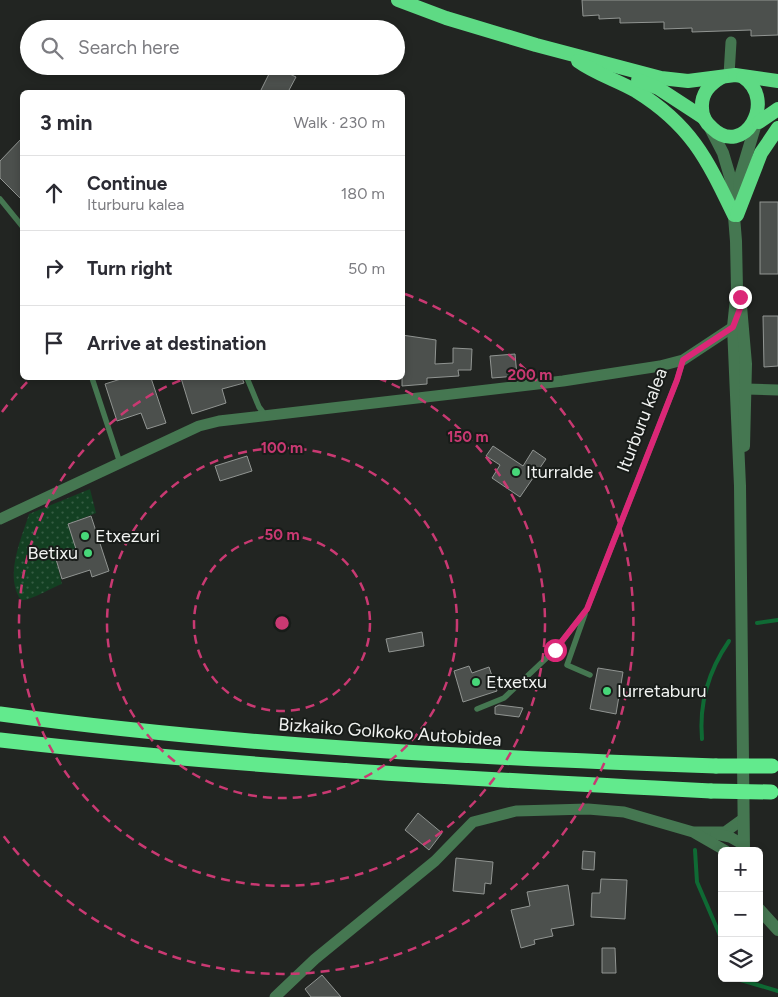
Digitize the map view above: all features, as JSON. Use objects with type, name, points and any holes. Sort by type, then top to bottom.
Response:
[{"type":"highway","points":[[398,0],[446,18],[572,56],[661,78],[688,80],[731,76],[778,81]]},
{"type":"highway","points":[[572,56],[658,88],[706,121],[715,132],[725,136],[741,135],[778,109]]},
{"type":"highway","points":[[572,56],[592,71],[628,87],[653,102],[678,122],[693,139],[710,166],[736,215]]},
{"type":"highway","points":[[706,121],[702,108],[706,89],[731,76],[750,81],[761,95],[763,104],[757,124]]},
{"type":"highway","points":[[736,215],[761,152],[778,128]]},
{"type":"highway","name":"Bizkaiko Golkoko Autobidea","points":[[0,714],[102,728],[284,744],[536,760],[775,766]]},
{"type":"highway","points":[[0,740],[109,752],[299,768],[711,791],[774,792]]},
{"type":"street","points":[[731,42],[731,76]]},
{"type":"street","points":[[706,121],[723,153],[731,180],[736,215]]},
{"type":"street","points":[[743,847],[740,486],[733,327],[737,289],[736,215],[740,177],[757,124]]},
{"type":"street","points":[[737,289],[741,306],[746,389],[746,436],[740,486]]},
{"type":"street","points":[[683,360],[733,327],[741,306]]},
{"type":"street","points":[[734,345],[738,356],[741,381],[746,389]]},
{"type":"street","name":"Iturburu kalea","points":[[0,519],[199,426],[219,421],[563,381],[660,366],[683,360]]},
{"type":"street","points":[[746,389],[778,390]]},
{"type":"street","points":[[738,448],[741,434],[741,401],[746,389]]},
{"type":"street","points":[[275,997],[315,959],[435,861],[473,822],[516,811],[588,809],[624,812],[693,832],[730,837],[741,847]]},
{"type":"street","points":[[714,834],[725,832],[743,818]]},
{"type":"street","points":[[693,832],[718,848]]},
{"type":"street","points":[[763,914],[778,930]]},
{"type":"lane","points":[[0,199],[20,224]]},
{"type":"lane","name":"Iturburu kalea","points":[[590,675],[567,666],[587,609],[677,380],[683,360]]},
{"type":"lane","points":[[93,380],[120,463]]},
{"type":"lane","points":[[248,380],[265,415]]},
{"type":"lane","name":"Iturburu kalea","points":[[477,709],[504,698],[555,650],[587,609]]},
{"type":"green space","points":[[90,489],[96,513],[68,524],[76,549],[55,556],[62,584],[21,600],[16,590],[14,569],[18,546],[29,514]]},
{"type":"building","points":[[582,0],[778,0],[778,35],[751,36],[751,30],[692,32],[692,28],[664,29],[664,22],[620,23],[620,18],[599,19],[599,15],[583,16]]},
{"type":"building","points":[[268,75],[292,75],[296,77],[289,90],[261,90]]},
{"type":"building","points":[[20,140],[20,198],[0,178],[0,161]]},
{"type":"building","points":[[760,202],[778,202],[778,274],[760,274]]},
{"type":"building","points":[[763,316],[778,316],[778,366],[764,367]]},
{"type":"building","points":[[405,335],[436,340],[435,364],[453,363],[453,348],[472,349],[471,370],[458,370],[459,376],[427,378],[427,384],[402,386],[402,380],[405,380]]},
{"type":"building","points":[[515,354],[517,376],[492,378],[490,356]]},
{"type":"building","points":[[118,380],[152,380],[166,423],[147,429],[141,413],[117,421],[105,384]]},
{"type":"building","points":[[182,380],[243,380],[244,383],[222,389],[226,403],[192,414]]},
{"type":"building","name":"Iturralde","points":[[493,446],[523,466],[533,450],[546,459],[520,497],[492,478],[500,465],[486,456]]},
{"type":"building","points":[[247,456],[252,471],[220,481],[215,466]]},
{"type":"building","name":"Etxezuri","points":[[91,516],[109,571],[92,577],[90,570],[62,579],[55,556],[76,549],[68,524]]},
{"type":"building","points":[[422,632],[424,646],[389,652],[386,639]]},
{"type":"building","name":"Etxetxu","points":[[469,666],[472,673],[489,667],[497,691],[463,702],[454,671]]},
{"type":"building","name":"Iurretaburu","points":[[598,668],[623,672],[616,714],[590,709]]},
{"type":"building","points":[[499,705],[523,708],[519,717],[495,714],[495,707]]},
{"type":"building","points":[[418,813],[442,833],[429,850],[405,830]]},
{"type":"building","points":[[583,851],[595,852],[594,870],[582,869]]},
{"type":"building","points":[[456,858],[493,862],[491,884],[485,883],[484,894],[453,891]]},
{"type":"building","points":[[601,879],[627,880],[625,919],[591,917],[592,893],[600,893]]},
{"type":"building","points":[[568,885],[574,925],[551,929],[553,936],[534,940],[535,944],[521,948],[511,910],[530,906],[527,892]]},
{"type":"building","points":[[602,948],[615,948],[616,973],[602,973]]},
{"type":"building","points":[[322,975],[341,997],[311,997],[305,989]]},
{"type":"waterway","points":[[757,623],[778,620]]},
{"type":"waterway","points":[[702,739],[702,713],[707,688],[716,664],[729,641]]},
{"type":"waterway","points":[[695,850],[697,882],[721,937]]},
{"type":"waterway","points":[[748,982],[778,991]]},
{"type":"place","name":"Iturralde","points":[[516,472]]},
{"type":"place","name":"Etxezuri","points":[[85,536]]},
{"type":"place","name":"Betixu","points":[[88,553]]},
{"type":"place","name":"Etxetxu","points":[[476,682]]},
{"type":"place","name":"Iurretaburu","points":[[607,691]]},
{"type":"route","points":[[555,650],[587,609],[677,380],[683,360],[733,327],[741,306],[740,297]]}]
